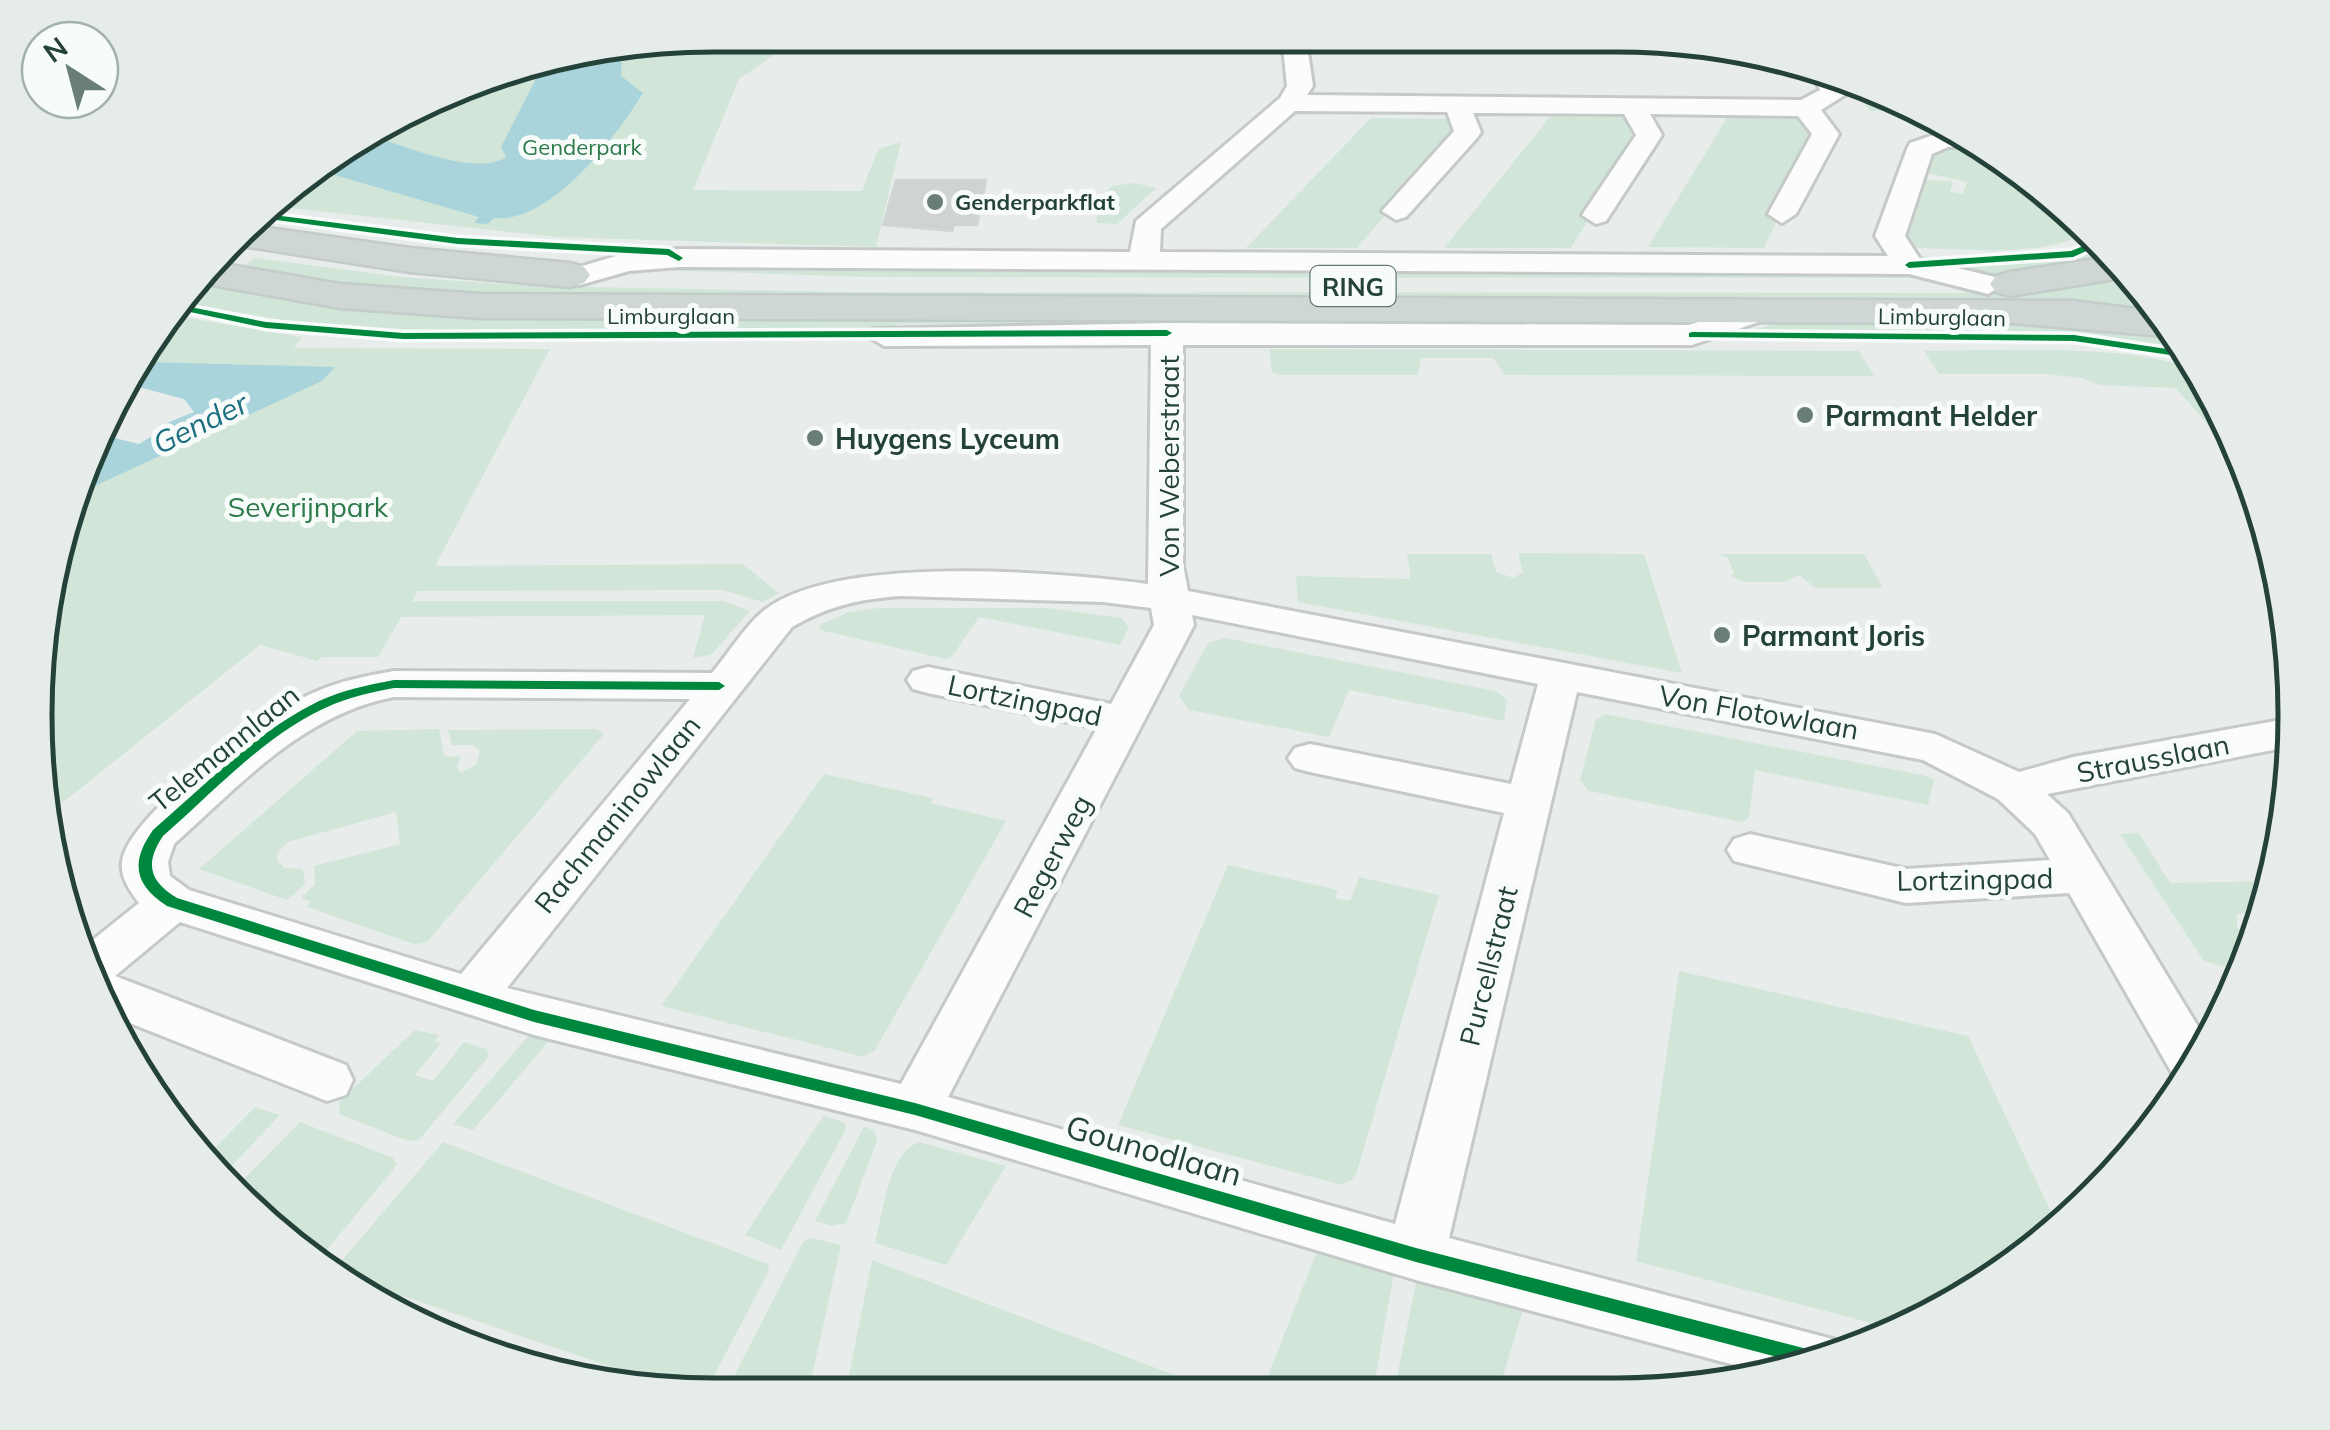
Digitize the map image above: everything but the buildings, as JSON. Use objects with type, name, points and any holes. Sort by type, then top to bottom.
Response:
[{"type":"main road","name":"Limburglaan","points":[[256,238],[410,260],[580,276],[756,284],[1988,285],[2053,280],[2105,270]]},
{"type":"main road","name":"Limburglaan","points":[[220,275],[340,296],[479,306],[2073,313],[2149,323]]},
{"type":"street","points":[[1145,262],[1146,227],[1290,103],[1300,86],[1296,52]]},
{"type":"street","points":[[1290,103],[1805,108],[1834,93],[1832,89]]},
{"type":"street","points":[[1396,211],[1468,132],[1457,104]]},
{"type":"street","points":[[1596,215],[1649,134],[1632,106]]},
{"type":"street","points":[[1782,214],[1826,134],[1805,108]]},
{"type":"street","points":[[1909,265],[1890,236],[1920,148],[1944,140]]},
{"type":"street","name":"Limburglaan","points":[[580,276],[626,262],[679,258],[1909,265],[1988,285]]},
{"type":"street","name":"Limburglaan","points":[[884,336],[1692,335],[1762,310]]},
{"type":"street","name":"Von Weberstraat","points":[[1167,333],[1164,566],[1169,600]]},
{"type":"street","name":"Rachmaninowlaan","points":[[473,995],[720,686],[778,619],[810,600],[856,587],[1004,585],[1102,590],[1169,600]]},
{"type":"street","name":"Von Flotowlaan","points":[[1169,600],[1560,677],[1899,737],[1950,754],[2014,788],[2052,824],[2186,1051]]},
{"type":"street","name":"Regerweg","points":[[915,1109],[1174,625],[1169,600]]},
{"type":"street","name":"Purcellstraat","points":[[1416,1255],[1560,677]]},
{"type":"street","name":"Lortzingpad","points":[[928,680],[1123,720]]},
{"type":"street","name":"Telemannlaan","points":[[172,902],[148,881],[143,871],[147,847],[302,712],[334,696],[394,684],[720,686]]},
{"type":"street","name":"Strausslaan","points":[[2014,788],[2073,772],[2277,735]]},
{"type":"street","points":[[1310,758],[1528,803]]},
{"type":"street","name":"Lortzingpad","points":[[1750,850],[1906,886],[2083,875]]},
{"type":"street","points":[[100,961],[172,902],[473,995]]},
{"type":"street","name":"Gounodlaan","points":[[473,995],[534,1016],[915,1109],[1416,1255],[1793,1353]]},
{"type":"street","points":[[116,997],[327,1080]]},
{"type":"green space","name":"Genderpark","points":[[779,52],[739,79],[693,190],[862,191],[878,149],[901,142],[876,247],[556,237],[289,208],[384,141],[461,103],[544,75],[629,58]]},
{"type":"green space","points":[[1862,100],[1886,111],[1870,111]]},
{"type":"green space","points":[[1550,117],[1629,117],[1641,133],[1571,248],[1444,248]]},
{"type":"green space","points":[[1804,117],[1818,135],[1764,248],[1648,247],[1727,118]]},
{"type":"green space","points":[[1371,118],[1454,119],[1459,130],[1357,248],[1246,248]]},
{"type":"green space","points":[[1955,147],[2018,189],[2074,238],[2027,249],[1908,248],[1903,242],[1920,180],[1953,181],[1950,192],[1963,194],[1967,182],[1923,172],[1931,153]]},
{"type":"green space","points":[[1135,183],[1156,188],[1117,224],[1096,223],[1101,200],[1111,186]]},
{"type":"green space","points":[[2086,251],[2097,261],[2007,276],[1943,263],[2039,261]]},
{"type":"green space","points":[[255,258],[402,277],[533,286],[852,292],[1998,293],[2114,279],[2142,314],[619,299],[361,290],[238,270]]},
{"type":"green space","points":[[648,264],[1878,270],[1914,273],[1917,278],[864,277],[636,269]]},
{"type":"green space","points":[[215,285],[259,293],[1704,321],[1690,326],[900,324],[864,332],[405,332],[320,327],[195,304]]},
{"type":"green space","name":"Severijnpark","points":[[185,317],[302,337],[294,348],[550,349],[435,566],[742,564],[779,593],[763,602],[722,590],[418,591],[412,601],[724,601],[750,611],[711,655],[693,658],[705,615],[401,617],[378,657],[322,657],[317,661],[260,645],[59,806],[52,715],[58,629],[75,544],[96,480],[261,368],[154,362]]},
{"type":"green space","points":[[1777,324],[2033,324],[2159,338],[2167,348],[2062,334],[1742,332]]},
{"type":"green space","points":[[1269,349],[1859,351],[1874,376],[1505,375],[1493,358],[1421,358],[1418,375],[1281,375],[1272,373]]},
{"type":"green space","points":[[2068,350],[2145,357],[2176,364],[2213,430],[2176,388],[2099,385],[2082,378],[2045,374],[1939,374],[1924,351]]},
{"type":"green space","points":[[1518,553],[1644,554],[1682,673],[1298,602],[1296,576],[1411,579],[1407,554],[1491,554],[1496,572],[1514,578],[1523,572]]},
{"type":"green space","points":[[1720,554],[1864,554],[1883,588],[1816,588],[1799,575],[1785,582],[1744,582],[1730,576],[1734,573],[1728,558]]},
{"type":"green space","points":[[879,608],[1048,608],[1121,618],[1129,627],[1120,645],[979,617],[952,657],[945,659],[820,630],[819,625],[849,612]]},
{"type":"green space","points":[[1225,638],[1496,691],[1507,700],[1504,721],[1349,690],[1329,737],[1189,710],[1179,696],[1208,643]]},
{"type":"green space","points":[[1605,714],[1922,775],[1934,779],[1928,805],[1755,770],[1749,817],[1743,822],[1589,791],[1580,780],[1596,719]]},
{"type":"green space","points":[[439,729],[444,756],[461,757],[457,766],[460,773],[476,765],[480,751],[473,745],[452,745],[448,730],[597,729],[604,734],[427,942],[414,944],[307,907],[311,902],[301,898],[315,884],[314,866],[400,844],[396,812],[288,842],[277,853],[278,861],[284,868],[303,869],[305,884],[287,900],[199,869],[357,731]]},
{"type":"green space","points":[[824,774],[933,798],[931,803],[1006,821],[875,1050],[864,1057],[661,1006]]},
{"type":"green space","points":[[2139,833],[2170,883],[2256,881],[2247,912],[2237,914],[2237,928],[2241,930],[2228,967],[2204,961],[2120,834]]},
{"type":"green space","points":[[1228,865],[1338,890],[1335,898],[1350,901],[1359,877],[1439,895],[1355,1178],[1342,1185],[1118,1125]]},
{"type":"green space","points":[[1679,971],[1968,1036],[2052,1213],[1983,1266],[1875,1324],[1636,1261]]},
{"type":"green space","points":[[415,1030],[439,1035],[435,1041],[441,1043],[415,1075],[433,1081],[464,1042],[486,1049],[489,1056],[419,1140],[408,1141],[339,1114],[340,1101]]},
{"type":"green space","points":[[528,1036],[549,1041],[473,1130],[453,1124]]},
{"type":"green space","points":[[255,1107],[280,1115],[231,1167],[214,1149]]},
{"type":"green space","points":[[823,1116],[844,1122],[846,1129],[781,1250],[745,1235]]},
{"type":"green space","points":[[300,1122],[393,1158],[397,1165],[326,1251],[244,1179]]},
{"type":"green space","points":[[864,1127],[874,1130],[877,1141],[846,1223],[831,1226],[815,1221]]},
{"type":"green space","points":[[443,1142],[768,1264],[769,1271],[713,1378],[625,1371],[387,1291],[341,1262]]},
{"type":"green space","points":[[919,1142],[1006,1166],[946,1265],[875,1243],[894,1171],[900,1158]]},
{"type":"green space","points":[[811,1238],[841,1245],[812,1378],[733,1378],[803,1242]]},
{"type":"green space","points":[[1317,1251],[1394,1272],[1375,1378],[1267,1378]]},
{"type":"green space","points":[[872,1260],[1182,1378],[848,1378]]},
{"type":"green space","points":[[1417,1278],[1524,1306],[1502,1378],[1397,1378]]},
{"type":"water","points":[[622,59],[621,76],[643,93],[599,154],[559,193],[537,207],[516,216],[494,218],[488,224],[474,223],[479,217],[332,174],[385,140],[441,158],[478,164],[506,157],[501,147],[537,77]]},
{"type":"water","name":"Gender","points":[[155,362],[335,367],[322,381],[94,487],[114,438],[139,444],[162,430],[157,427],[194,412],[184,399],[139,387]]},
{"type":"cycle path","points":[[277,218],[458,241],[669,252],[679,258]]},
{"type":"cycle path","points":[[1909,265],[2073,254],[2085,249]]},
{"type":"cycle path","points":[[191,310],[266,325],[403,336],[1167,333]]},
{"type":"cycle path","points":[[1692,335],[2074,338],[2169,352]]},
{"type":"cycle path","points":[[719,686],[394,684],[359,691],[295,719],[238,762],[158,833],[147,853],[145,872],[154,888],[172,902],[534,1016],[915,1109],[1416,1255],[1792,1353]]},
{"type":"place","name":"Genderparkflat","points":[[935,202]]},
{"type":"place","name":"Parmant Helder","points":[[1805,415]]},
{"type":"place","name":"Huygens Lyceum","points":[[815,438]]},
{"type":"place","name":"Parmant Joris","points":[[1722,635]]}]
